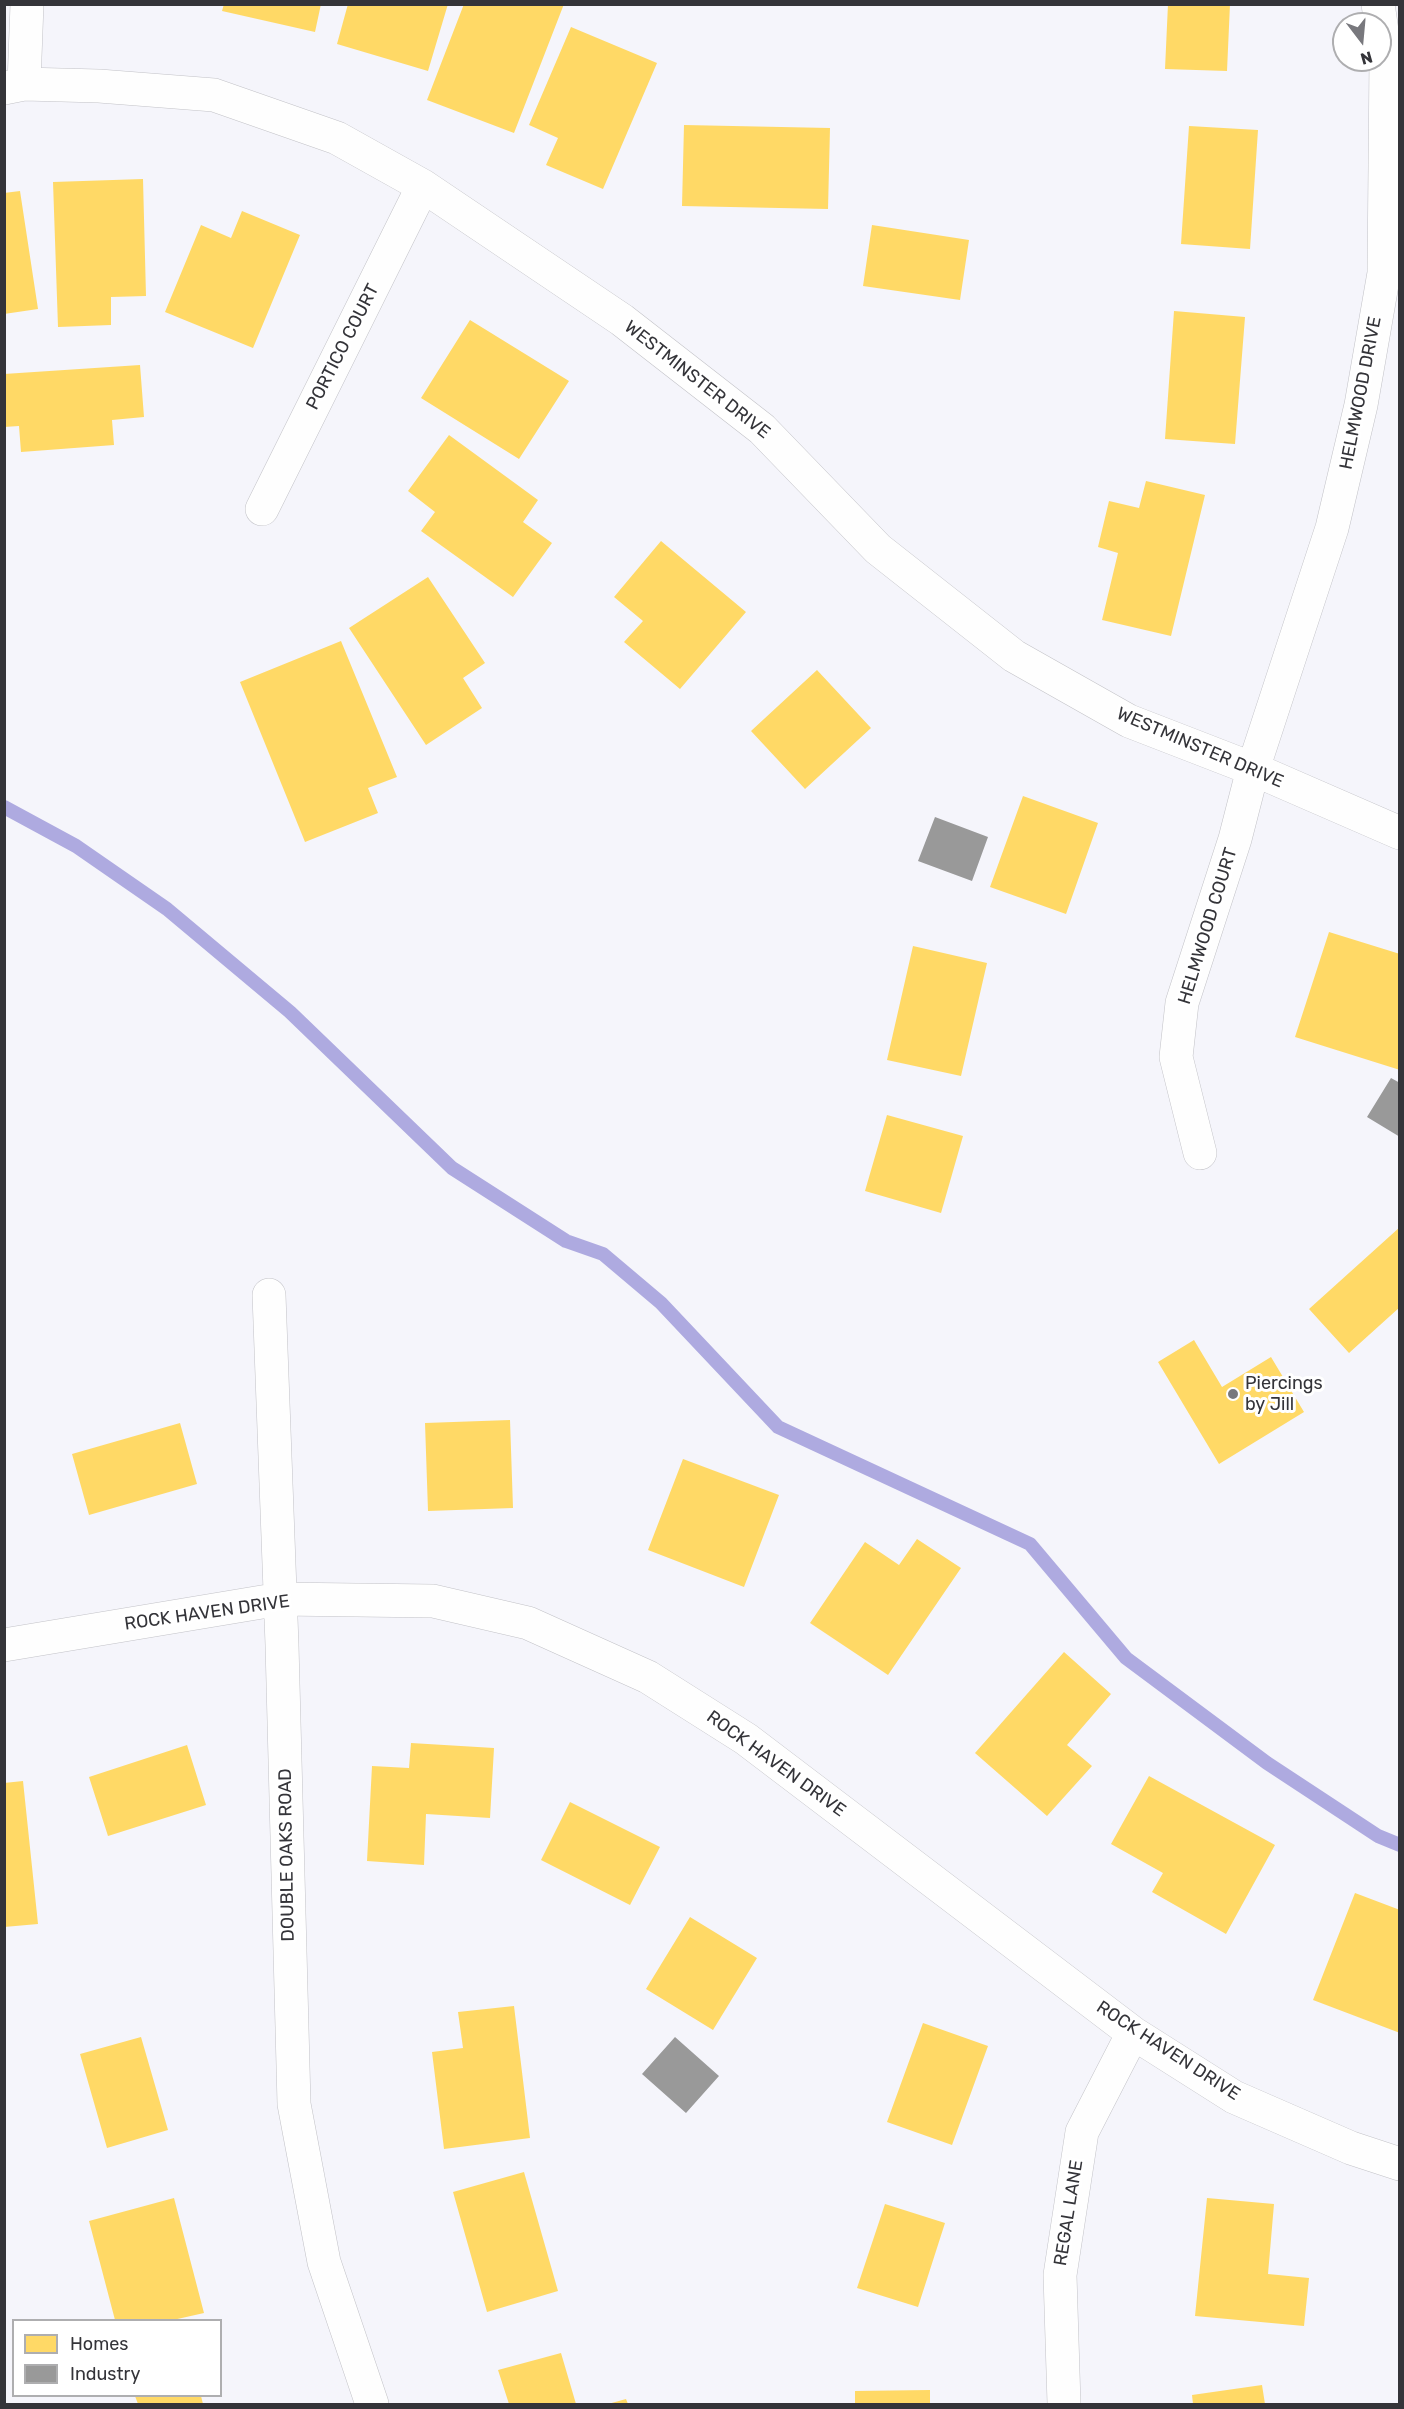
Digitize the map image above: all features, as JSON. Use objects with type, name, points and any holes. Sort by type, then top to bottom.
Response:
[{"type":"street","points":[[14,86],[27,4]]},
{"type":"street","name":"HELMWOOD DRIVE","points":[[1253,769],[1332,528],[1362,405],[1384,273],[1386,58],[1378,4]]},
{"type":"street","name":"WESTMINSTER DRIVE","points":[[14,86],[99,86],[214,95],[337,138],[423,186],[622,320],[762,429],[878,549],[1014,656],[1129,721],[1253,769],[1400,833]]},
{"type":"street","name":"PORTICO COURT","points":[[262,509],[423,186]]},
{"type":"street","name":"HELMWOOD COURT","points":[[1200,1153],[1176,1057],[1182,1003],[1235,838],[1253,769]]},
{"type":"street","name":"DOUBLE OAKS ROAD","points":[[269,1295],[294,2104],[324,2262],[372,2404]]},
{"type":"street","name":"ROCK HAVEN DRIVE","points":[[4,1645],[280,1599],[433,1601],[528,1623],[648,1677],[747,1739],[1133,2033],[1234,2097],[1351,2148],[1400,2164]]},
{"type":"street","name":"REGAL LANE","points":[[1064,2404],[1060,2275],[1082,2132],[1133,2033]]},
{"type":"building: Homes","points":[[224,4],[321,4],[315,32],[222,11]]},
{"type":"building: Homes","points":[[348,4],[448,4],[428,71],[337,44]]},
{"type":"building: Homes","points":[[464,4],[564,4],[514,133],[427,100]]},
{"type":"building: Homes","points":[[1168,4],[1230,4],[1227,71],[1165,69]]},
{"type":"building: Homes","points":[[571,27],[657,63],[603,189],[546,165],[558,138],[529,125]]},
{"type":"building: Homes","points":[[684,125],[830,128],[828,209],[682,206]]},
{"type":"building: Homes","points":[[1189,126],[1258,130],[1250,249],[1181,244]]},
{"type":"building: Homes","points":[[143,179],[146,296],[111,297],[111,325],[58,327],[53,182]]},
{"type":"building: Homes","points":[[20,191],[38,309],[4,314],[4,193]]},
{"type":"building: Homes","points":[[242,211],[300,235],[253,348],[165,312],[201,225],[231,238]]},
{"type":"building: Homes","points":[[872,225],[969,240],[960,300],[863,286]]},
{"type":"building: Homes","points":[[1174,311],[1245,317],[1235,444],[1165,439]]},
{"type":"building: Homes","points":[[470,320],[569,381],[519,459],[421,398]]},
{"type":"building: Homes","points":[[140,365],[144,417],[112,420],[114,445],[21,452],[19,426],[4,427],[4,374]]},
{"type":"building: Homes","points":[[449,435],[538,500],[523,522],[552,543],[513,597],[421,531],[435,512],[408,491]]},
{"type":"building: Homes","points":[[1146,481],[1205,495],[1171,636],[1102,620],[1118,553],[1098,547],[1109,501],[1139,508]]},
{"type":"building: Homes","points":[[661,541],[746,612],[680,689],[624,642],[643,621],[614,597]]},
{"type":"building: Homes","points":[[428,577],[485,663],[463,678],[482,708],[426,745],[349,628]]},
{"type":"building: Homes","points":[[341,641],[397,777],[368,788],[378,813],[305,842],[240,682]]},
{"type":"building: Homes","points":[[817,670],[871,728],[805,789],[751,731]]},
{"type":"building: Homes","points":[[1023,796],[1098,823],[1066,914],[990,887]]},
{"type":"building: Homes","points":[[1329,932],[1400,954],[1400,1070],[1295,1037]]},
{"type":"building: Homes","points":[[913,946],[987,963],[961,1076],[887,1060]]},
{"type":"building: Homes","points":[[887,1115],[963,1136],[941,1213],[865,1191]]},
{"type":"building: Homes","points":[[1400,1227],[1400,1307],[1349,1353],[1309,1309]]},
{"type":"building: Homes","points":[[1194,1340],[1222,1387],[1271,1357],[1304,1412],[1219,1464],[1158,1362]]},
{"type":"building: Homes","points":[[510,1420],[513,1508],[428,1511],[425,1423]]},
{"type":"building: Homes","points":[[180,1423],[197,1484],[89,1515],[72,1454]]},
{"type":"building: Homes","points":[[683,1459],[779,1495],[744,1587],[648,1550]]},
{"type":"building: Homes","points":[[917,1539],[961,1568],[888,1675],[810,1623],[865,1542],[899,1565]]},
{"type":"building: Homes","points":[[1064,1652],[1111,1694],[1067,1745],[1092,1766],[1047,1816],[975,1753]]},
{"type":"building: Homes","points":[[411,1743],[494,1748],[490,1818],[426,1814],[424,1865],[367,1861],[372,1766],[409,1768]]},
{"type":"building: Homes","points":[[187,1745],[206,1805],[108,1836],[89,1777]]},
{"type":"building: Homes","points":[[1149,1776],[1275,1845],[1226,1934],[1152,1892],[1163,1873],[1111,1844]]},
{"type":"building: Homes","points":[[23,1781],[38,1924],[4,1927],[4,1783]]},
{"type":"building: Homes","points":[[570,1802],[660,1847],[630,1905],[541,1860]]},
{"type":"building: Homes","points":[[1355,1893],[1400,1910],[1400,2033],[1313,2000]]},
{"type":"building: Homes","points":[[690,1917],[757,1958],[713,2030],[646,1989]]},
{"type":"building: Homes","points":[[514,2006],[530,2138],[444,2149],[432,2052],[463,2048],[458,2012]]},
{"type":"building: Homes","points":[[923,2023],[988,2046],[952,2145],[887,2122]]},
{"type":"building: Homes","points":[[141,2037],[168,2130],[107,2148],[80,2054]]},
{"type":"building: Homes","points":[[524,2172],[558,2291],[487,2312],[453,2192]]},
{"type":"building: Homes","points":[[174,2198],[204,2313],[177,2319],[115,2319],[89,2221]]},
{"type":"building: Homes","points":[[1207,2198],[1274,2204],[1268,2274],[1309,2278],[1304,2326],[1195,2316]]},
{"type":"building: Homes","points":[[885,2204],[945,2223],[918,2307],[857,2288]]},
{"type":"building: Homes","points":[[561,2353],[576,2404],[509,2404],[498,2370]]},
{"type":"building: Homes","points":[[1262,2385],[1265,2404],[1193,2404],[1192,2395]]},
{"type":"building: Homes","points":[[930,2390],[930,2404],[855,2404],[855,2391]]},
{"type":"building: Homes","points":[[135,2397],[201,2397],[203,2404],[138,2404]]},
{"type":"building: Homes","points":[[626,2399],[628,2404],[608,2404]]},
{"type":"building: Industry","points":[[935,817],[988,837],[972,881],[918,861]]},
{"type":"building: Industry","points":[[1391,1078],[1400,1083],[1400,1137],[1367,1117]]},
{"type":"building: Industry","points":[[675,2037],[719,2076],[686,2113],[642,2074]]},
{"type":"waterway","points":[[4,807],[76,846],[167,909],[290,1012],[452,1168],[566,1241],[603,1254],[661,1303],[778,1427],[1030,1544],[1126,1658],[1267,1763],[1378,1836],[1400,1845]]},
{"type":"place","name":"Piercings by Jill","points":[[1233,1394]]}]
